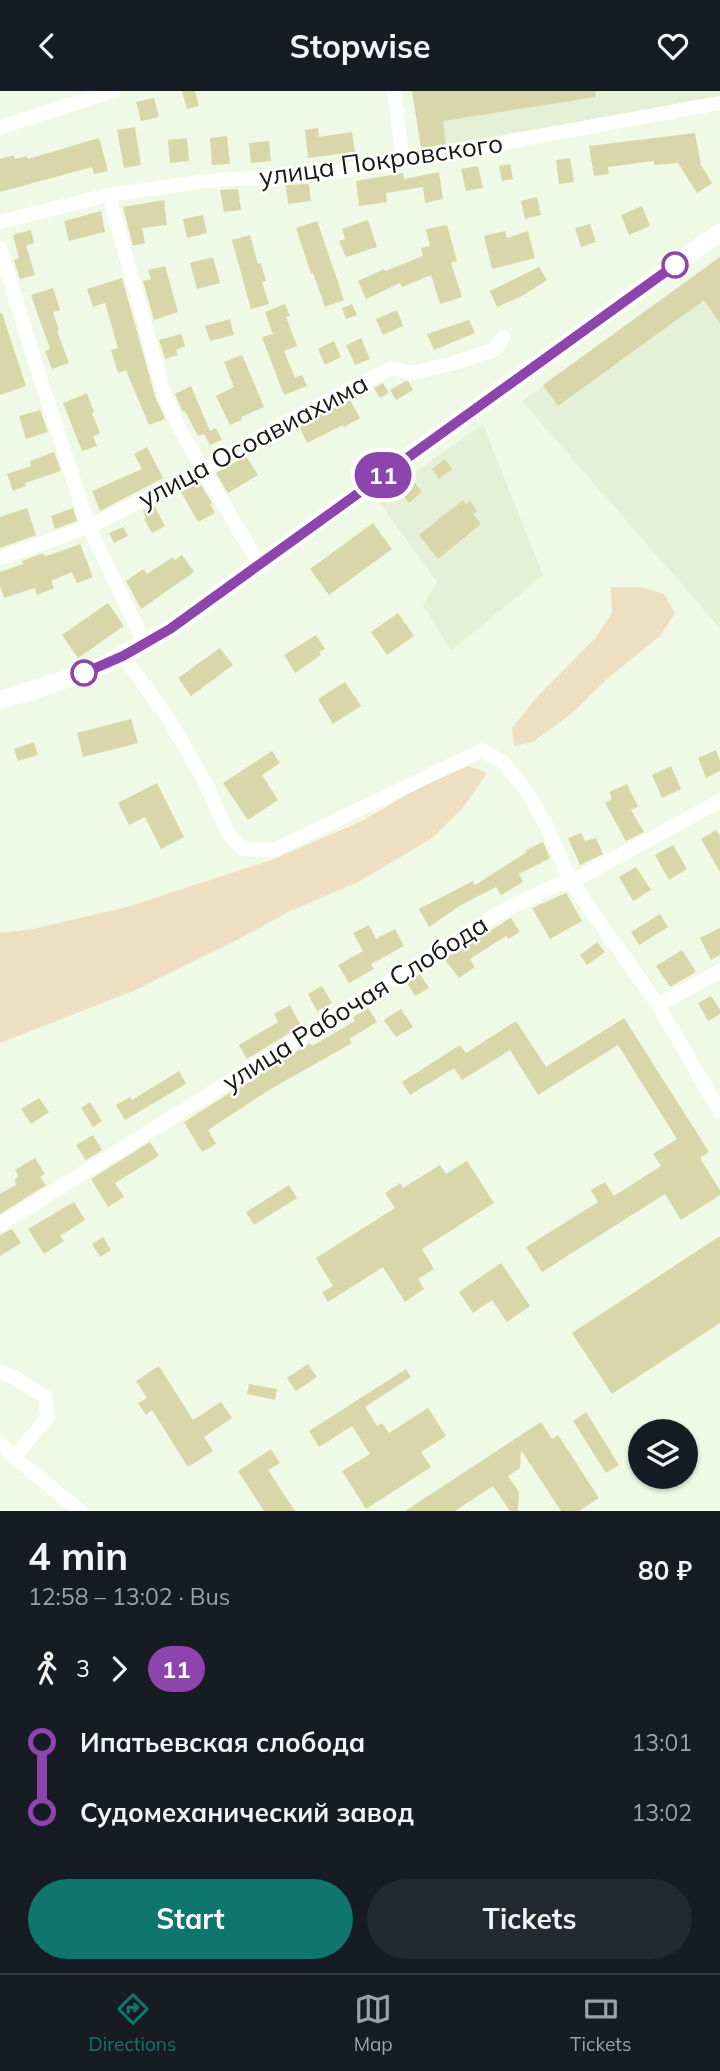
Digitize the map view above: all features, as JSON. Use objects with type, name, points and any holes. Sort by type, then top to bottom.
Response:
[{"type":"main road","points":[[0,700],[98,668],[170,629],[720,232]]},
{"type":"street","points":[[0,128],[114,91]]},
{"type":"street","points":[[394,91],[403,161]]},
{"type":"street","name":"улица Покровского","points":[[0,222],[109,195],[207,181],[327,173],[720,103]]},
{"type":"street","points":[[109,195],[164,393],[202,470],[260,564]]},
{"type":"street","points":[[0,248],[89,527],[145,644]]},
{"type":"street","name":"улица Осоавиахима","points":[[0,558],[89,527],[392,368],[412,373],[450,364],[494,350],[503,337]]},
{"type":"street","points":[[123,656],[168,718],[204,780],[229,835],[243,849],[274,849],[483,750],[504,763],[528,793],[545,823],[571,881],[658,1005],[720,1112]]},
{"type":"street","name":"улица Рабочая Слобода","points":[[0,1225],[499,913],[556,885],[571,881],[720,801]]},
{"type":"street","points":[[658,1005],[720,971]]},
{"type":"street","points":[[0,1372],[12,1376],[46,1397],[47,1418],[14,1457]]},
{"type":"street","points":[[0,1443],[80,1511]]},
{"type":"shaded area","points":[[412,91],[720,91],[720,97],[421,149]]},
{"type":"shaded area","points":[[720,259],[720,628],[522,401]]},
{"type":"shaded area","points":[[483,424],[543,575],[451,651],[423,605],[437,582],[377,499]]},
{"type":"shaded area","points":[[611,587],[640,587],[664,594],[675,613],[660,636],[607,679],[571,714],[533,742],[514,746],[512,728],[538,696],[596,637],[612,613]]},
{"type":"shaded area","points":[[468,766],[487,773],[462,809],[431,839],[358,882],[288,912],[133,991],[0,1043],[0,933],[33,929],[127,907],[274,859],[362,821],[420,787]]},
{"type":"building","points":[[182,91],[195,91],[199,106],[187,109]]},
{"type":"building","points":[[412,91],[595,91],[596,97],[443,121],[446,144],[421,148]]},
{"type":"building","points":[[154,98],[159,117],[141,121],[136,102]]},
{"type":"building","points":[[135,127],[141,165],[124,168],[117,130]]},
{"type":"building","points":[[318,128],[319,137],[352,132],[355,152],[308,158],[305,130]]},
{"type":"building","points":[[695,133],[701,165],[712,183],[697,193],[678,163],[654,165],[654,161],[608,167],[609,174],[594,176],[589,146]]},
{"type":"building","points":[[227,136],[230,164],[212,165],[210,138]]},
{"type":"building","points":[[99,138],[108,171],[94,174],[92,167],[0,192],[0,159],[14,155],[15,159],[27,156],[28,159]]},
{"type":"building","points":[[187,138],[189,161],[170,163],[168,140]]},
{"type":"building","points":[[269,141],[271,161],[251,163],[249,143]]},
{"type":"building","points":[[570,158],[574,182],[559,184],[556,160]]},
{"type":"building","points":[[510,164],[513,179],[502,181],[499,166]]},
{"type":"building","points":[[478,166],[483,188],[466,191],[461,169]]},
{"type":"building","points":[[439,172],[443,199],[425,203],[423,187],[386,193],[387,202],[359,206],[356,181],[403,173],[404,179]]},
{"type":"building","points":[[309,184],[311,201],[288,204],[286,185]]},
{"type":"building","points":[[238,189],[241,210],[224,212],[220,190]]},
{"type":"building","points":[[537,197],[541,215],[525,219],[521,201]]},
{"type":"building","points":[[164,200],[167,225],[142,228],[145,243],[133,246],[123,207]]},
{"type":"building","points":[[642,206],[650,226],[629,235],[621,215]]},
{"type":"building","points":[[101,211],[105,232],[69,241],[64,221]]},
{"type":"building","points":[[203,215],[207,233],[187,238],[183,219]]},
{"type":"building","points":[[368,220],[377,247],[346,257],[339,241],[345,239],[342,229]]},
{"type":"building","points":[[317,221],[344,300],[325,307],[296,228]]},
{"type":"building","points":[[590,224],[596,242],[581,247],[575,228]]},
{"type":"building","points":[[447,225],[457,261],[451,263],[462,297],[440,304],[431,275],[402,287],[400,283],[366,299],[358,281],[423,256],[421,248],[430,246],[426,229]]},
{"type":"building","points":[[31,230],[34,243],[26,245],[35,275],[20,279],[14,260],[19,258],[13,235]]},
{"type":"building","points":[[505,231],[507,238],[528,231],[535,258],[492,269],[484,236]]},
{"type":"building","points":[[250,235],[266,281],[262,282],[269,304],[251,309],[232,240]]},
{"type":"building","points":[[213,257],[220,283],[197,289],[190,263]]},
{"type":"building","points":[[720,257],[720,323],[704,300],[558,406],[543,385]]},
{"type":"building","points":[[165,266],[178,312],[154,320],[143,281],[151,279],[148,270]]},
{"type":"building","points":[[539,267],[547,280],[522,296],[497,307],[490,291]]},
{"type":"building","points":[[122,278],[155,396],[165,419],[149,425],[126,370],[118,373],[111,350],[118,348],[105,303],[93,307],[87,289]]},
{"type":"building","points":[[53,288],[60,310],[53,312],[59,330],[57,331],[69,363],[52,369],[45,351],[50,349],[31,295]]},
{"type":"building","points":[[285,304],[290,316],[286,317],[297,346],[284,351],[295,378],[302,375],[307,386],[284,395],[262,337],[273,334],[265,312]]},
{"type":"building","points":[[352,304],[357,315],[346,319],[342,308]]},
{"type":"building","points":[[397,310],[403,326],[383,335],[376,319]]},
{"type":"building","points":[[0,313],[26,386],[0,395]]},
{"type":"building","points":[[230,319],[234,335],[210,341],[205,326]]},
{"type":"building","points":[[469,320],[475,333],[434,350],[427,334]]},
{"type":"building","points":[[181,334],[185,346],[176,350],[178,355],[165,359],[159,340]]},
{"type":"building","points":[[361,338],[370,359],[355,365],[346,345]]},
{"type":"building","points":[[334,341],[341,357],[325,365],[318,349]]},
{"type":"building","points":[[242,355],[264,407],[230,425],[216,396],[234,387],[224,362]]},
{"type":"building","points":[[406,381],[413,390],[396,400],[390,390]]},
{"type":"building","points":[[383,383],[389,393],[380,398],[374,388]]},
{"type":"building","points":[[191,386],[210,431],[216,428],[222,440],[210,445],[204,434],[198,436],[185,411],[183,412],[175,394]]},
{"type":"building","points":[[87,393],[100,433],[93,436],[97,446],[82,451],[63,403]]},
{"type":"building","points":[[350,400],[360,418],[307,443],[299,426]]},
{"type":"building","points":[[40,410],[48,432],[26,439],[19,416]]},
{"type":"building","points":[[147,447],[163,478],[100,511],[92,491],[142,469],[134,454]]},
{"type":"building","points":[[54,452],[61,471],[25,483],[26,486],[13,491],[7,474],[31,466],[30,461]]},
{"type":"building","points":[[246,456],[258,475],[228,493],[216,473]]},
{"type":"building","points":[[445,459],[452,469],[439,479],[432,469]]},
{"type":"building","points":[[198,483],[212,503],[210,504],[215,513],[198,522],[181,492]]},
{"type":"building","points":[[415,483],[422,492],[409,503],[401,493]]},
{"type":"building","points":[[463,500],[466,504],[470,501],[477,511],[473,514],[481,524],[438,559],[419,535]]},
{"type":"building","points":[[154,505],[165,526],[152,533],[144,519],[146,518],[143,511]]},
{"type":"building","points":[[27,508],[36,535],[0,548],[0,517]]},
{"type":"building","points":[[73,508],[77,521],[55,529],[51,516]]},
{"type":"building","points":[[373,523],[392,549],[329,595],[310,569]]},
{"type":"building","points":[[123,527],[128,536],[114,543],[109,533]]},
{"type":"building","points":[[80,544],[93,577],[77,583],[72,572],[51,581],[54,588],[37,595],[35,588],[4,598],[0,586],[0,572],[43,553],[44,556],[50,555]]},
{"type":"building","points":[[182,555],[194,572],[141,609],[126,581],[143,569],[147,574],[173,557],[175,560]]},
{"type":"building","points":[[108,603],[124,626],[78,658],[62,635]]},
{"type":"building","points":[[398,613],[414,636],[387,655],[371,632]]},
{"type":"building","points":[[316,635],[325,649],[319,652],[321,655],[295,673],[284,655]]},
{"type":"building","points":[[220,648],[233,665],[191,696],[178,678]]},
{"type":"building","points":[[345,682],[361,706],[333,724],[318,699]]},
{"type":"building","points":[[131,719],[138,743],[83,757],[77,733]]},
{"type":"building","points":[[34,742],[38,755],[18,761],[14,749]]},
{"type":"building","points":[[716,750],[720,771],[706,778],[698,758]]},
{"type":"building","points":[[272,751],[280,763],[262,775],[278,800],[248,820],[223,783]]},
{"type":"building","points":[[671,766],[681,789],[662,798],[652,775]]},
{"type":"building","points":[[157,783],[184,837],[161,849],[145,817],[129,825],[118,803]]},
{"type":"building","points":[[627,784],[638,807],[631,810],[644,832],[626,841],[605,803],[612,799],[609,792]]},
{"type":"building","points":[[716,830],[720,836],[720,872],[701,839]]},
{"type":"building","points":[[581,833],[585,841],[596,838],[603,854],[580,865],[568,838]]},
{"type":"building","points":[[543,842],[550,858],[519,874],[523,882],[501,895],[496,887],[461,905],[429,927],[419,909],[473,881],[475,885],[527,852],[526,850]]},
{"type":"building","points":[[673,845],[687,869],[669,880],[655,855]]},
{"type":"building","points":[[636,867],[651,890],[633,901],[619,877]]},
{"type":"building","points":[[566,893],[582,921],[550,939],[532,908]]},
{"type":"building","points":[[660,914],[668,927],[639,945],[631,932]]},
{"type":"building","points":[[511,918],[520,932],[508,939],[506,936],[470,959],[475,967],[459,978],[444,959]]},
{"type":"building","points":[[369,925],[376,939],[395,929],[404,946],[371,964],[374,969],[349,983],[338,965],[363,951],[353,933]]},
{"type":"building","points":[[720,928],[720,955],[711,960],[700,938]]},
{"type":"building","points":[[597,942],[605,952],[587,965],[580,955]]},
{"type":"building","points":[[682,950],[696,972],[670,987],[656,966]]},
{"type":"building","points":[[420,974],[429,988],[415,996],[407,983]]},
{"type":"building","points":[[322,986],[332,1003],[317,1011],[308,994]]},
{"type":"building","points":[[711,996],[720,1014],[708,1021],[698,1003]]},
{"type":"building","points":[[290,1005],[301,1026],[247,1059],[239,1045],[278,1022],[274,1014]]},
{"type":"building","points":[[368,1008],[377,1022],[349,1039],[352,1043],[269,1090],[208,1130],[216,1144],[202,1152],[184,1122],[310,1043],[312,1046],[355,1021],[353,1017]]},
{"type":"building","points":[[401,1009],[413,1027],[396,1037],[384,1020]]},
{"type":"building","points":[[624,1018],[709,1152],[700,1158],[720,1190],[720,1195],[681,1220],[665,1194],[542,1272],[526,1247],[598,1202],[591,1190],[605,1182],[614,1196],[661,1166],[653,1154],[677,1139],[618,1045],[538,1095],[510,1050],[462,1080],[454,1068],[410,1095],[402,1082],[460,1045],[466,1053],[516,1021],[546,1067]]},
{"type":"building","points":[[179,1071],[186,1084],[125,1120],[116,1105],[130,1097],[132,1100]]},
{"type":"building","points":[[39,1098],[49,1112],[31,1124],[21,1109]]},
{"type":"building","points":[[90,1102],[102,1121],[93,1127],[81,1108]]},
{"type":"building","points":[[93,1135],[102,1150],[86,1160],[76,1145]]},
{"type":"building","points":[[150,1142],[159,1156],[115,1183],[124,1197],[108,1207],[91,1179]]},
{"type":"building","points":[[35,1158],[45,1174],[40,1177],[46,1185],[0,1214],[0,1194],[17,1184],[14,1180],[19,1176],[15,1170]]},
{"type":"building","points":[[467,1161],[494,1203],[422,1249],[434,1269],[418,1279],[424,1289],[405,1302],[383,1267],[328,1302],[322,1292],[333,1286],[316,1258],[395,1208],[385,1193],[400,1183],[403,1188],[440,1165],[446,1174]]},
{"type":"building","points":[[289,1185],[297,1198],[254,1225],[246,1212]]},
{"type":"building","points":[[74,1202],[85,1220],[60,1236],[64,1241],[44,1254],[28,1229]]},
{"type":"building","points":[[12,1229],[21,1243],[0,1256],[0,1235]]},
{"type":"building","points":[[720,1236],[720,1323],[612,1394],[572,1333]]},
{"type":"building","points":[[103,1237],[111,1250],[100,1257],[92,1244]]},
{"type":"building","points":[[501,1263],[530,1306],[507,1322],[492,1300],[473,1313],[459,1292]]},
{"type":"building","points":[[308,1364],[317,1377],[296,1391],[287,1378]]},
{"type":"building","points":[[159,1366],[193,1420],[221,1402],[232,1418],[204,1437],[213,1451],[188,1467],[152,1410],[146,1415],[138,1403],[147,1398],[136,1381]]},
{"type":"building","points":[[406,1369],[411,1377],[365,1407],[377,1426],[382,1423],[389,1433],[428,1408],[446,1436],[421,1452],[431,1467],[366,1509],[342,1471],[370,1454],[352,1426],[319,1447],[309,1431]]},
{"type":"building","points":[[249,1384],[277,1389],[275,1400],[247,1394]]},
{"type":"building","points":[[586,1412],[619,1465],[606,1473],[573,1421]]},
{"type":"building","points":[[541,1422],[552,1439],[558,1435],[599,1498],[579,1511],[561,1511],[521,1450],[520,1468],[508,1476],[519,1492],[518,1511],[510,1511],[493,1486],[455,1511],[405,1511]]},
{"type":"building","points":[[271,1449],[280,1463],[268,1470],[295,1511],[264,1511],[238,1471]]},
{"type":"bus line","name":"11","points":[[84,673],[123,656],[170,629],[675,265]]}]
